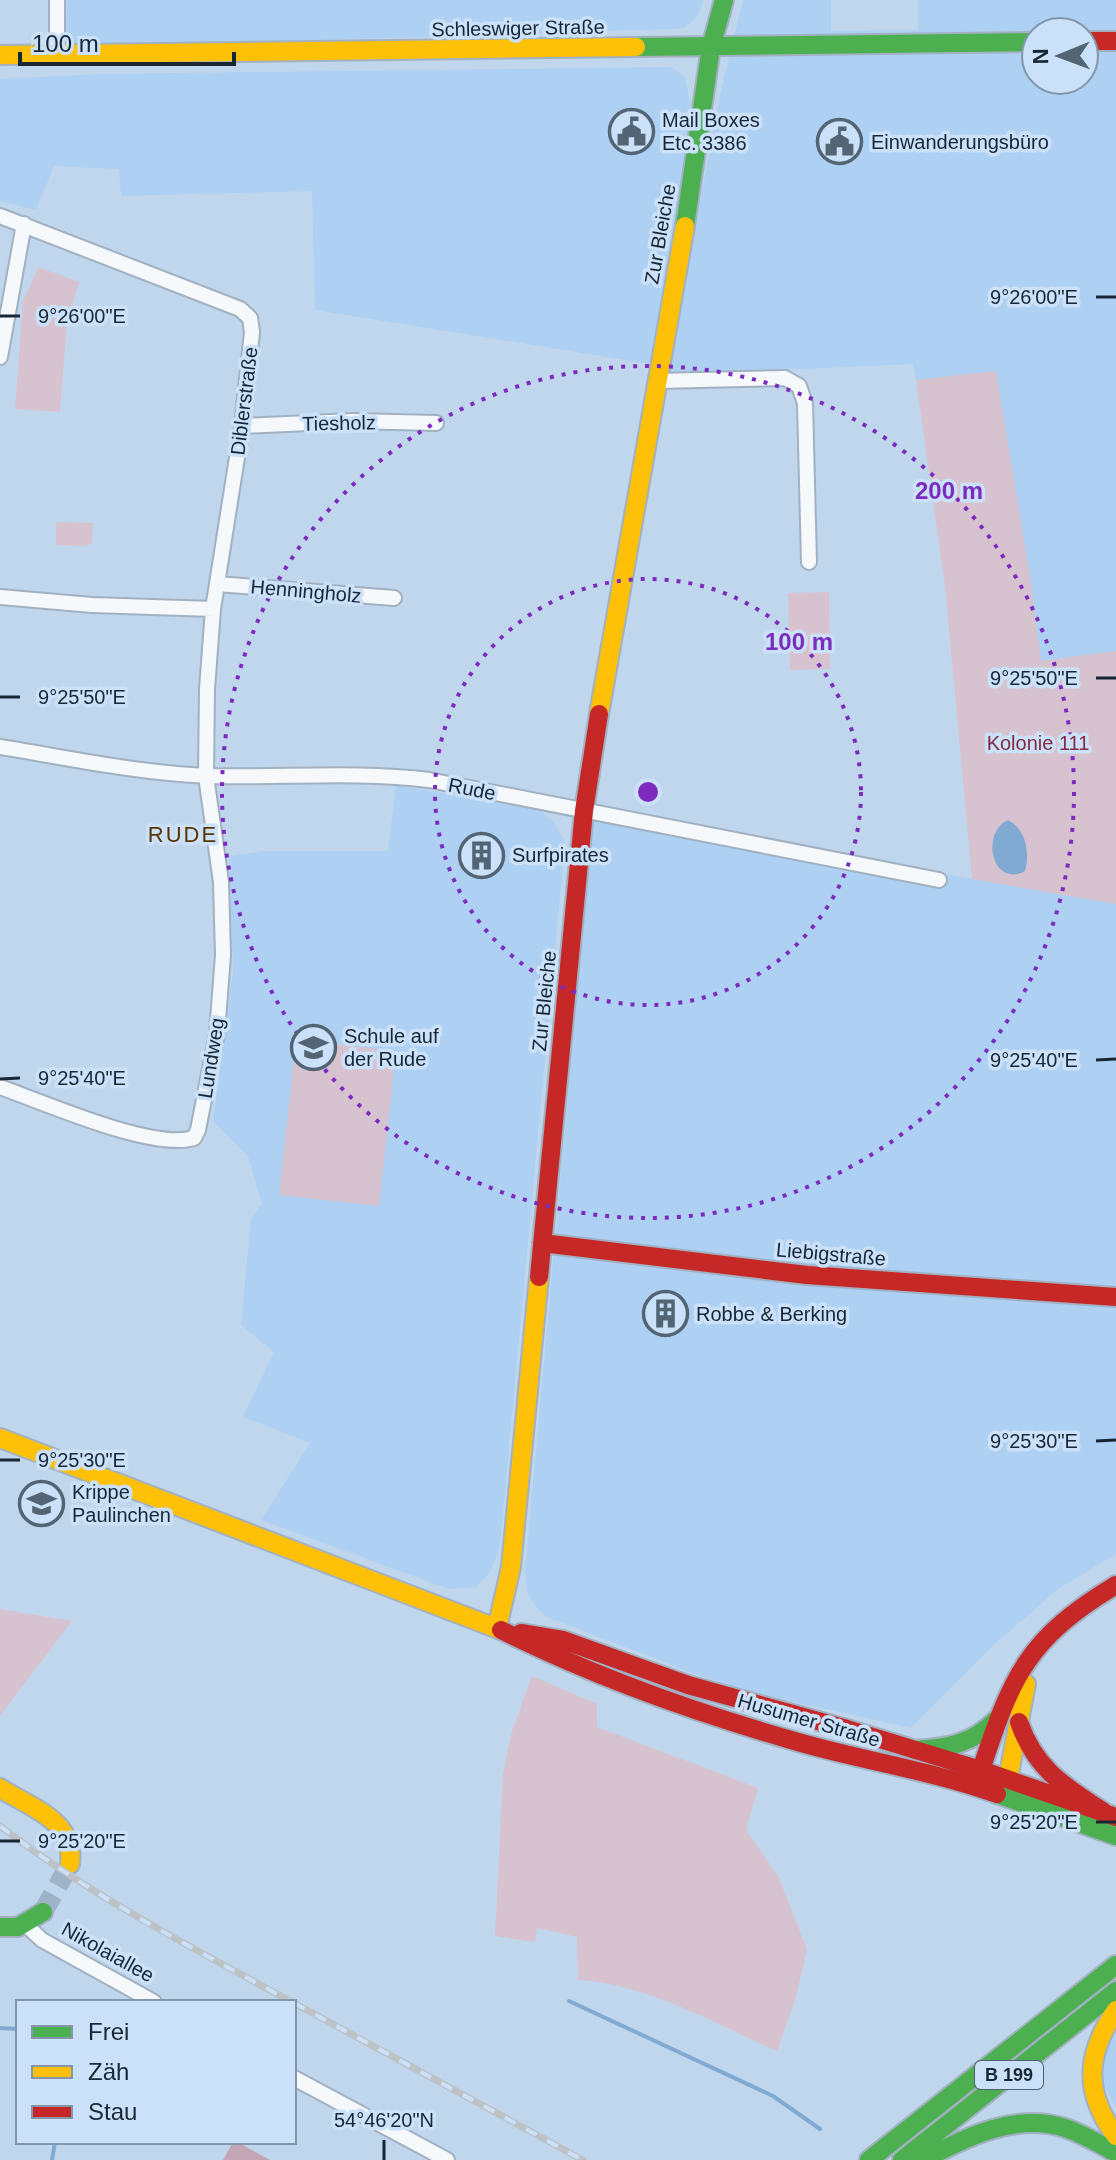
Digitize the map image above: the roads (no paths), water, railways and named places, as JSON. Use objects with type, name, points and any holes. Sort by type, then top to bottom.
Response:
[{"type":"main road","name":"Zur Bleiche","points":[[497,1628],[511,1567],[584,811],[598,714],[697,156],[711,47],[724,0]]},
{"type":"main road","name":"Schleswiger Straße","points":[[0,55],[1020,42]]},
{"type":"main road","name":"Liebigstraße","points":[[542,1243],[807,1275],[1116,1297]]},
{"type":"main road","name":"Husumer Straße","points":[[0,1438],[497,1628],[559,1659],[705,1714],[791,1740],[986,1790],[1116,1836]]},
{"type":"main road","points":[[1039,1643],[1021,1701],[1008,1779],[986,1790],[981,1770],[1020,1672],[1039,1643],[1066,1617],[1116,1585]]},
{"type":"main road","name":"Husumer Straße","points":[[497,1628],[563,1640],[688,1685],[981,1770],[1110,1815]]},
{"type":"main road","points":[[915,1750],[968,1744],[982,1735],[1001,1715]]},
{"type":"main road","points":[[1019,1722],[1024,1743],[1036,1762],[1056,1781],[1110,1815]]},
{"type":"main road","points":[[0,1788],[62,1828],[72,1844],[70,1864]]},
{"type":"main road","points":[[0,1927],[6,1929],[26,1925],[43,1912]]},
{"type":"main road","name":"B 199","points":[[869,2160],[1116,1965]]},
{"type":"main road","name":"B 199","points":[[902,2160],[1116,1991]]},
{"type":"main road","points":[[1116,2010],[1101,2028],[1094,2049],[1091,2076],[1096,2107],[1116,2136]]},
{"type":"main road","points":[[923,2160],[984,2131],[1025,2123],[1049,2124],[1116,2153]]},
{"type":"street","points":[[57,0],[57,56]]},
{"type":"street","name":"Diblerstraße","points":[[0,216],[240,309],[250,318],[252,332],[242,426],[213,609],[207,689],[206,776]]},
{"type":"street","points":[[0,357],[24,224]]},
{"type":"street","points":[[657,381],[785,378],[799,386],[805,403],[809,562]]},
{"type":"street","name":"Tiesholz","points":[[242,426],[352,421],[436,423]]},
{"type":"street","name":"Henningholz","points":[[217,584],[394,598]]},
{"type":"street","points":[[0,597],[92,605],[213,609]]},
{"type":"street","name":"Rude","points":[[0,747],[117,766],[206,776],[389,775],[429,780],[939,880]]},
{"type":"street","name":"Lundweg","points":[[0,1087],[135,1134],[186,1141],[194,1138],[217,1033],[223,955],[221,882],[206,776]]},
{"type":"street","name":"Nikolaiallee","points":[[26,1925],[42,1940],[150,2000]]},
{"type":"street","points":[[296,2079],[447,2160]]},
{"type":"waterway","points":[[569,2001],[773,2096],[820,2129]]},
{"type":"waterway","points":[[0,2028],[16,2029]]},
{"type":"waterway","points":[[52,2160],[55,2144]]},
{"type":"tunnel","points":[[43,1912],[70,1864]]},
{"type":"railway","points":[[0,1826],[106,1898],[288,2000]]},
{"type":"railway","points":[[296,2004],[583,2160]]},
{"type":"place","name":"Mail Boxes Etc. 3386","points":[[631,132]]},
{"type":"place","name":"Einwanderungsbüro","points":[[840,142]]},
{"type":"place","name":"Surfpirates","points":[[481,855]]},
{"type":"place","name":"Schule auf der Rude","points":[[313,1047]]},
{"type":"place","name":"Robbe & Berking","points":[[665,1314]]},
{"type":"place","name":"Krippe Paulinchen","points":[[41,1504]]},
{"type":"district","name":"RUDE","points":[[183,834]]},
{"type":"park label","name":"Kolonie 111","points":[[1038,743]]}]
